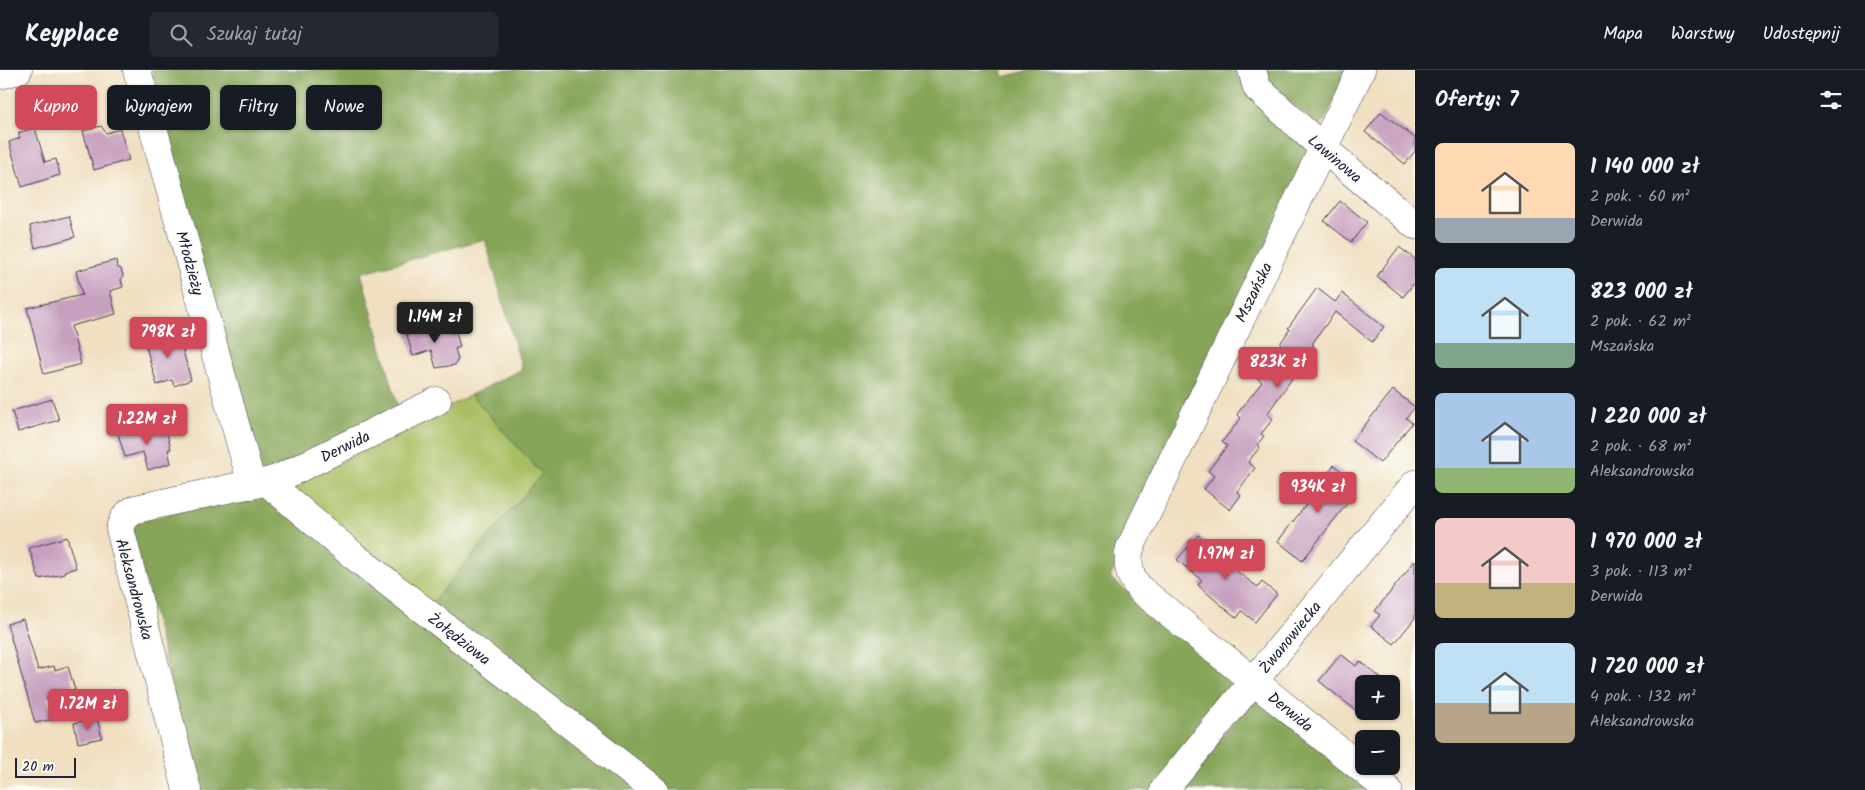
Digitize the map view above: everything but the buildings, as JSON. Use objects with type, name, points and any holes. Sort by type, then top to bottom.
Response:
[{"type":"street","points":[[0,75],[18,70]]},
{"type":"street","name":"Młodzieży","points":[[137,70],[259,484]]},
{"type":"street","name":"Mszańska","points":[[1129,571],[1127,559],[1130,548],[1361,70]]},
{"type":"street","name":"Lawinowa","points":[[1255,79],[1324,149],[1415,225]]},
{"type":"street","name":"Derwida","points":[[259,484],[299,469],[437,402]]},
{"type":"street","name":"Aleksandrowska","points":[[187,790],[120,529],[129,512],[136,509],[236,487],[259,484]]},
{"type":"street","name":"Żołędziowa","points":[[259,484],[654,790]]},
{"type":"street","name":"Żwanowiecka","points":[[1164,790],[1415,484]]},
{"type":"street","name":"Derwida","points":[[1129,571],[1134,582],[1141,590],[1388,790]]},
{"type":"green space","points":[[152,70],[1002,70],[1004,77],[1030,70],[1243,70],[1307,150],[1307,165],[1110,578],[1241,678],[1151,790],[667,790],[431,604],[542,474],[471,395],[522,369],[485,239],[361,273],[399,410],[256,479],[167,130],[210,130],[210,85],[156,85]]},
{"type":"green space","points":[[1262,70],[1349,70],[1321,127],[1266,83]]},
{"type":"green space","points":[[471,395],[542,474],[431,604],[290,488]]},
{"type":"green space","points":[[261,490],[642,790],[198,790],[131,524]]},
{"type":"green space","points":[[1254,698],[1371,790],[1178,790]]}]
